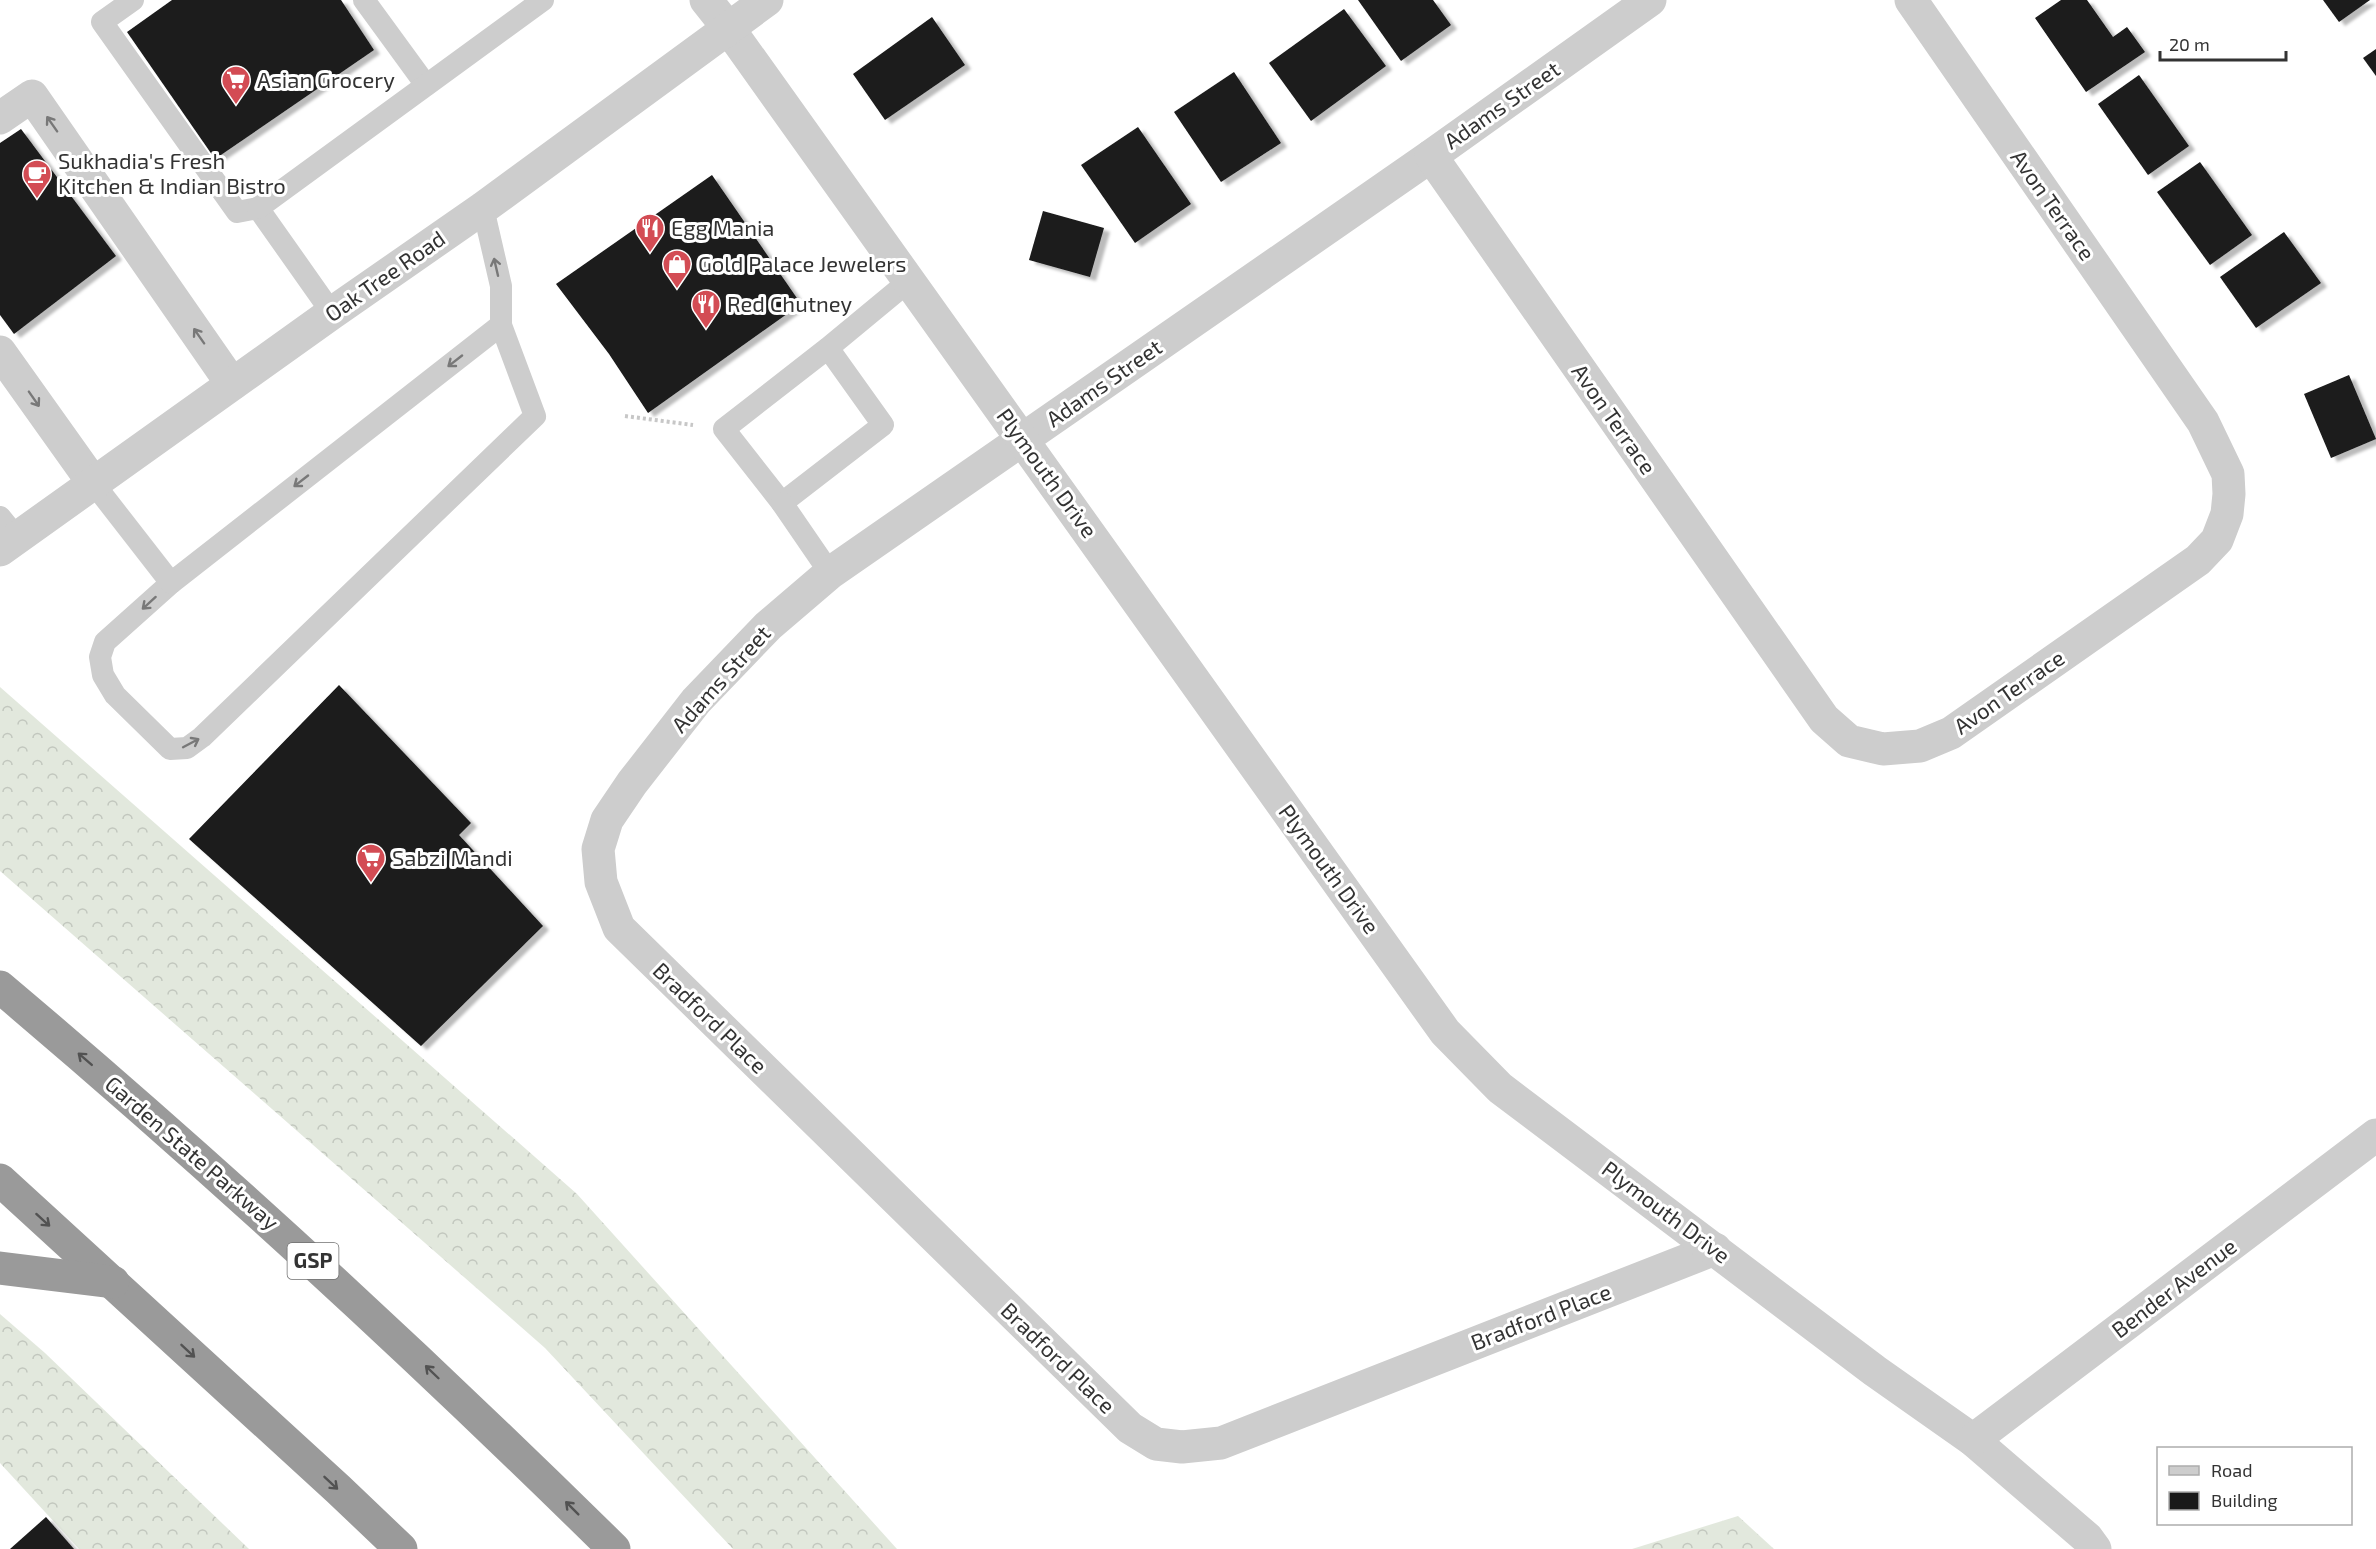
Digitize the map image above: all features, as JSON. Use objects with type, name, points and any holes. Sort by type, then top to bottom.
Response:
[{"type":"highway","name":"Garden State Parkway","points":[[0,987],[302,1251],[416,1356],[614,1549]]},
{"type":"highway","points":[[0,1180],[401,1549]]},
{"type":"highway","points":[[0,1268],[113,1282]]},
{"type":"street","name":"Plymouth Drive","points":[[706,0],[729,29],[1445,1032],[1500,1088],[1875,1371],[1973,1440],[2087,1538],[2095,1549]]},
{"type":"street","name":"Oak Tree Road","points":[[6,535],[94,484],[483,208],[767,0]]},
{"type":"street","name":"Adams Street","points":[[607,820],[632,783],[696,701],[768,626],[830,573],[1431,156],[1650,0]]},
{"type":"street","name":"Avon Terrace","points":[[1431,156],[1824,719],[1849,741],[1883,749],[1920,746],[1951,733],[2198,560],[2217,540],[2226,514],[2229,494],[2228,474],[2203,422],[1911,0]]},
{"type":"street","points":[[0,118],[32,96],[232,384]]},
{"type":"street","points":[[0,352],[94,484]]},
{"type":"street","name":"Bradford Place","points":[[607,820],[598,849],[601,882],[619,928],[1130,1428],[1156,1444],[1182,1447],[1221,1443],[1715,1248]]},
{"type":"street","name":"Bender Avenue","points":[[1973,1440],[2376,1135]]},
{"type":"lane","points":[[133,0],[102,22],[237,212],[258,208],[543,0]]},
{"type":"lane","points":[[364,0],[426,85]]},
{"type":"lane","points":[[258,208],[332,313]]},
{"type":"lane","points":[[483,208],[501,286],[501,325],[535,416],[202,737],[187,748],[170,749],[115,695],[102,675],[100,657],[105,642],[171,583],[501,325]]},
{"type":"lane","points":[[830,573],[782,502],[724,429],[909,281]]},
{"type":"lane","points":[[782,502],[883,425],[828,348]]},
{"type":"lane","points":[[94,484],[171,583]]},
{"type":"path","points":[[625,416],[724,429]]},
{"type":"green space","points":[[0,687],[577,1194],[897,1549],[733,1549],[545,1348],[0,871]]},
{"type":"green space","points":[[0,1314],[45,1353],[249,1549],[79,1549],[0,1463]]},
{"type":"green space","points":[[1738,1516],[1774,1549],[1632,1549]]},
{"type":"building","name":"Asian Grocery","points":[[172,0],[341,0],[374,50],[215,159],[127,32]]},
{"type":"building","points":[[1358,0],[1433,0],[1451,25],[1401,61]]},
{"type":"building","points":[[2061,0],[2087,0],[2113,37],[2127,27],[2145,52],[2086,92],[2035,18]]},
{"type":"building","points":[[2323,0],[2370,0],[2339,22]]},
{"type":"building","points":[[1344,9],[1386,66],[1311,121],[1269,63]]},
{"type":"building","points":[[932,17],[965,65],[885,120],[853,74]]},
{"type":"building","points":[[2376,49],[2376,76],[2363,58]]},
{"type":"building","points":[[1234,72],[1281,143],[1221,182],[1174,112]]},
{"type":"building","points":[[2139,75],[2189,146],[2148,175],[2098,104]]},
{"type":"building","points":[[1138,127],[1191,204],[1135,243],[1081,165]]},
{"type":"building","name":"Sukhadia's Fresh Kitchen & Indian Bistro","points":[[21,129],[116,256],[14,334],[0,315],[0,143]]},
{"type":"building","points":[[2200,162],[2252,235],[2210,265],[2157,192]]},
{"type":"building","points":[[712,175],[801,304],[648,413],[609,354],[556,284]]},
{"type":"building","points":[[1043,211],[1104,228],[1090,277],[1029,260]]},
{"type":"building","points":[[2284,232],[2321,283],[2256,328],[2220,277]]},
{"type":"building","points":[[2349,375],[2376,439],[2331,458],[2304,394]]},
{"type":"building","name":"Sabzi Mandi","points":[[339,685],[471,823],[459,835],[543,926],[421,1046],[189,839]]},
{"type":"building","points":[[46,1517],[74,1549],[10,1549]]},
{"type":"place","name":"Asian Grocery","points":[[236,106]]},
{"type":"place","name":"Sukhadia's Fresh Kitchen & Indian Bistro","points":[[37,200]]},
{"type":"place","name":"Egg Mania","points":[[650,254]]},
{"type":"place","name":"Gold Palace Jewelers","points":[[677,290]]},
{"type":"place","name":"Red Chutney","points":[[706,330]]},
{"type":"place","name":"Sabzi Mandi","points":[[371,884]]}]
